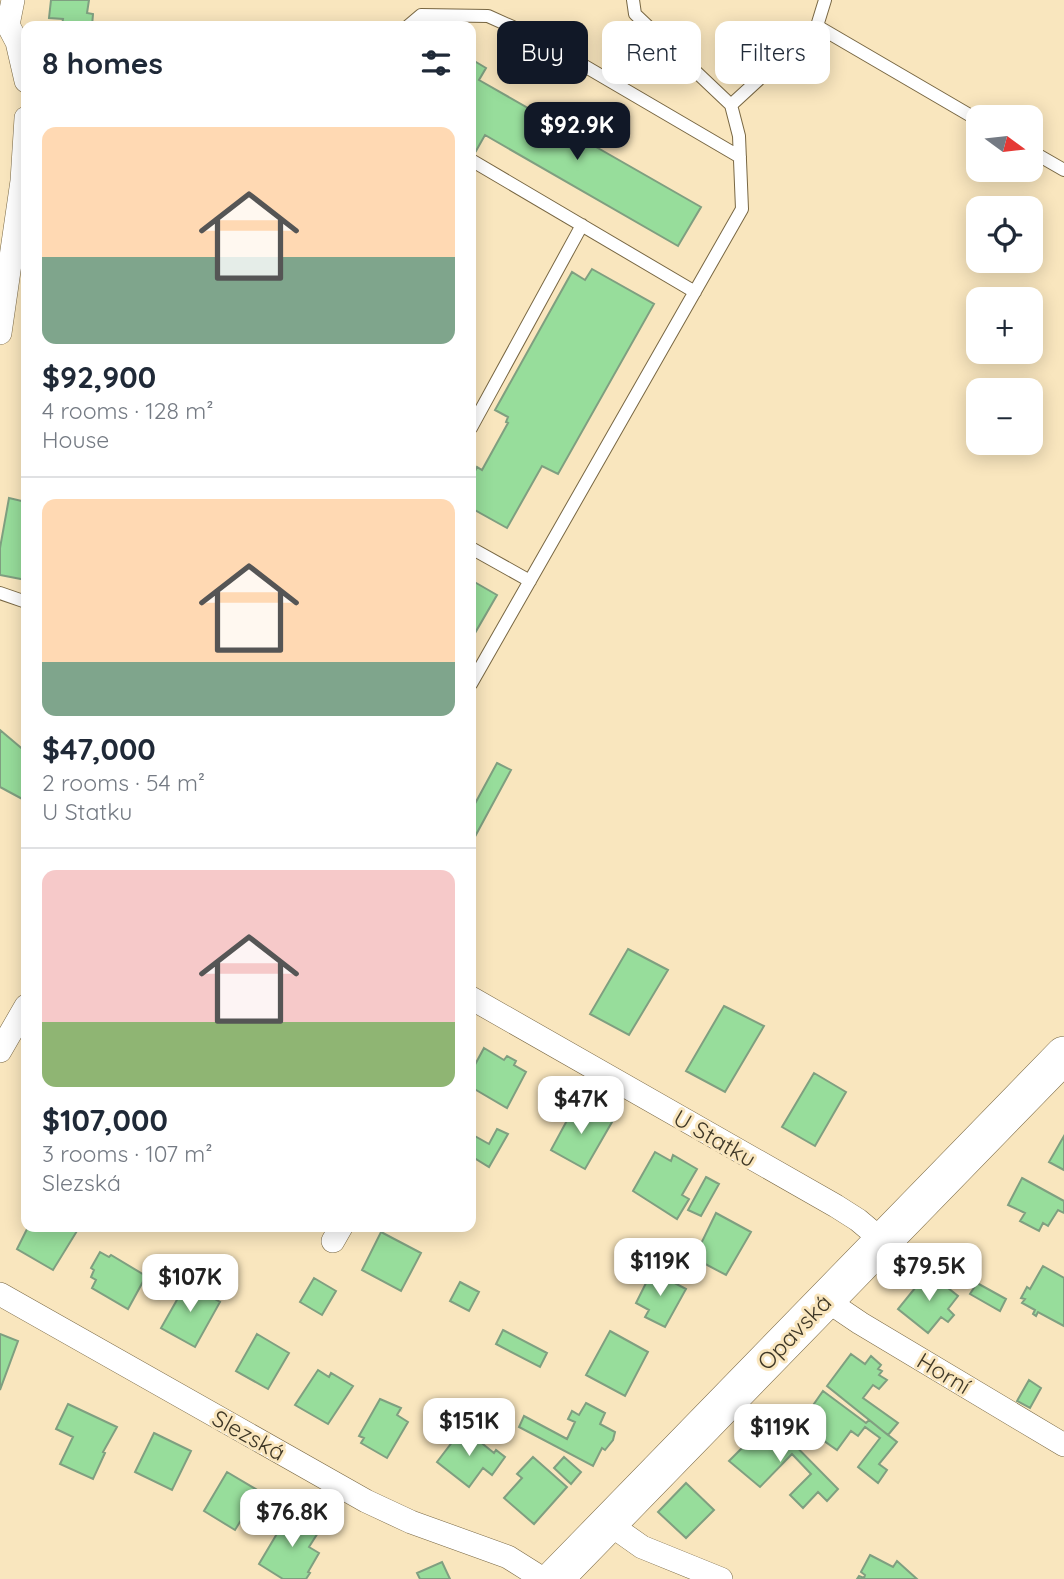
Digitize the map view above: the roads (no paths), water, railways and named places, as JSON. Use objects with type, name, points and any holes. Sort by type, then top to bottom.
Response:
[{"type":"main road","name":"Opavská","points":[[554,1579],[1064,1055]]},
{"type":"street","points":[[13,0],[4,22],[17,41],[21,59]]},
{"type":"street","points":[[0,333],[21,188]]},
{"type":"street","name":"U Statku","points":[[476,1001],[836,1206],[883,1241]]},
{"type":"street","points":[[0,1051],[21,1015]]},
{"type":"street","name":"Slezská","points":[[0,1294],[366,1501],[411,1522],[508,1557],[543,1579]]},
{"type":"street","name":"Horní","points":[[826,1300],[1064,1445]]},
{"type":"street","points":[[608,1523],[642,1547],[721,1579]]},
{"type":"lane","points":[[476,675],[742,209],[739,136],[731,105],[635,14],[633,0]]},
{"type":"lane","points":[[819,21],[825,0]]},
{"type":"lane","points":[[414,21],[421,15],[488,16],[535,37],[740,157]]},
{"type":"lane","points":[[830,34],[966,113]]},
{"type":"lane","points":[[731,105],[754,84]]},
{"type":"lane","points":[[1043,157],[1064,170]]},
{"type":"lane","points":[[476,163],[695,292]]},
{"type":"lane","points":[[476,419],[582,225]]},
{"type":"lane","points":[[476,551],[530,581]]},
{"type":"lane","points":[[0,593],[21,600]]}]
